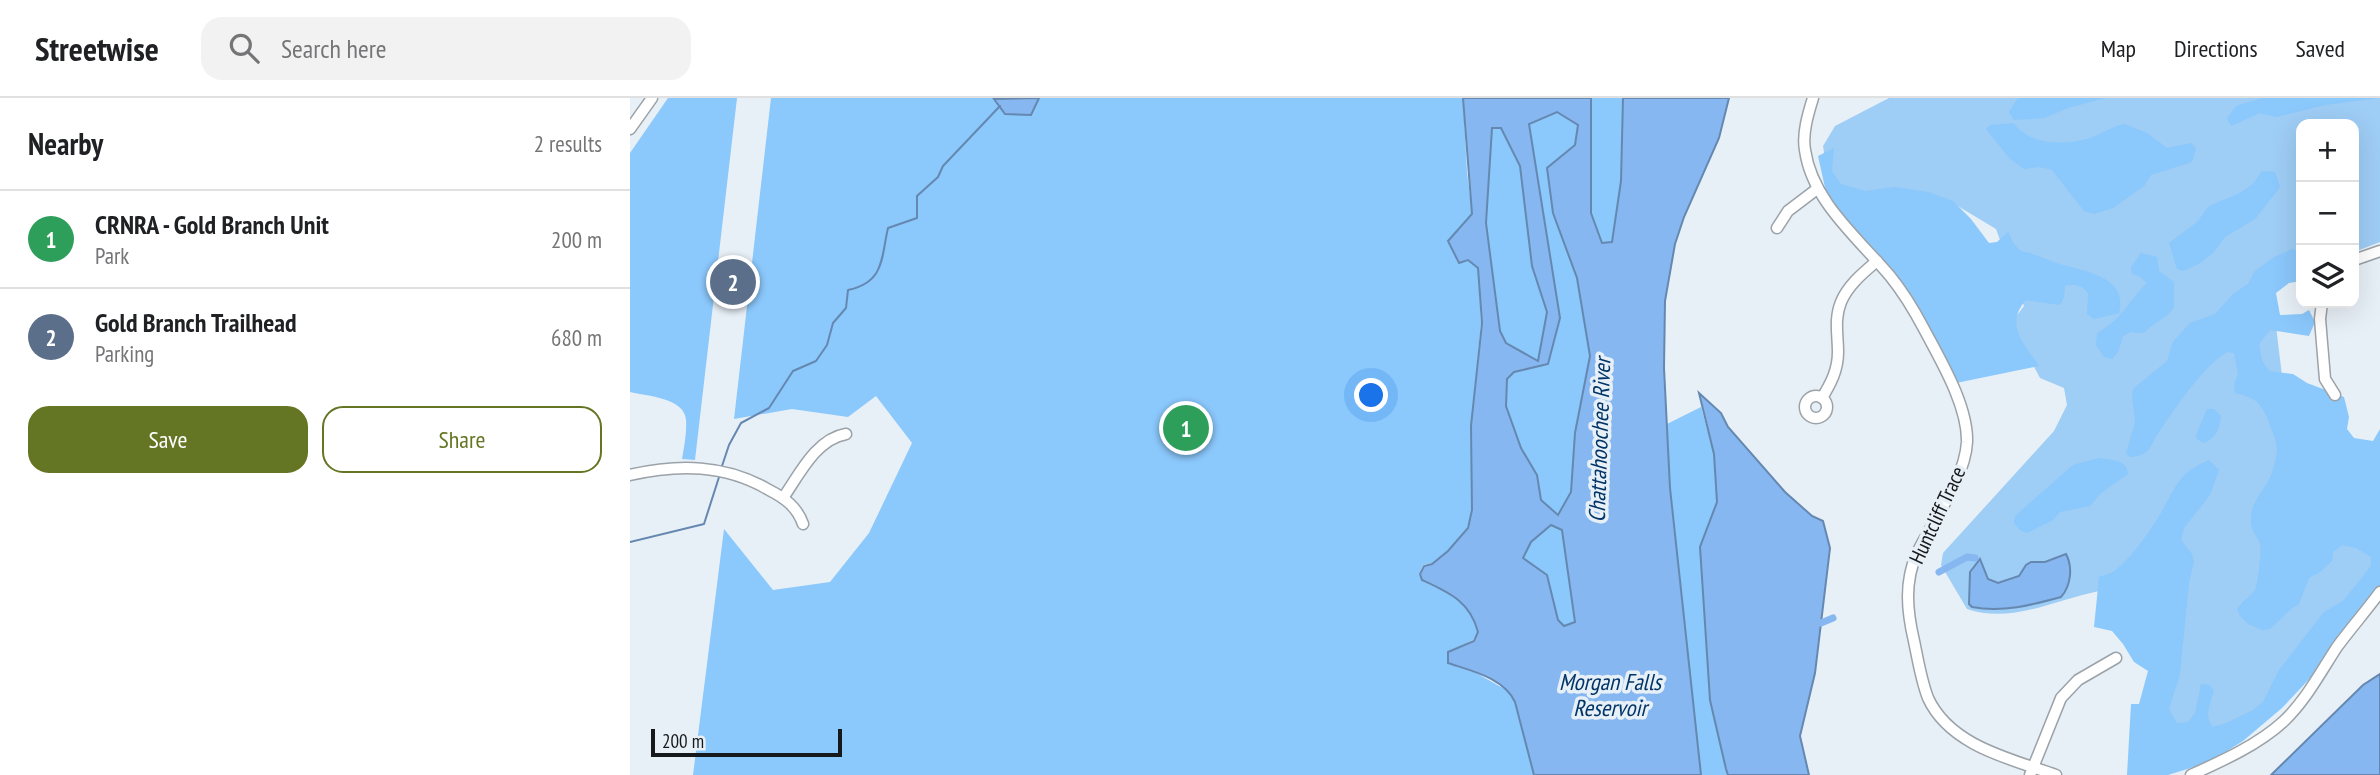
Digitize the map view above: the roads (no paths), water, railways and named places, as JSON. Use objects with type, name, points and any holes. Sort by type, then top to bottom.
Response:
[{"type":"street","points":[[630,129],[652,98]]},
{"type":"street","name":"Huntcliff Trace","points":[[1812,98],[1804,149],[1817,189],[1903,293],[1921,323],[1961,406],[1966,429],[1967,445],[1963,462],[1917,554],[1909,580],[1908,615],[1929,699],[1956,733],[2032,771],[2056,775]]},
{"type":"street","points":[[1777,228],[1788,211],[1817,189]]},
{"type":"street","points":[[2359,258],[2380,251]]},
{"type":"street","points":[[1822,398],[1837,368],[1837,316],[1841,302],[1856,279],[1877,261]]},
{"type":"street","points":[[2321,308],[2325,379],[2335,396]]},
{"type":"street","points":[[783,498],[820,448],[830,439],[846,435]]},
{"type":"street","points":[[630,475],[668,467],[717,470],[752,480],[783,498],[797,510],[803,524]]},
{"type":"street","points":[[2190,775],[2242,750],[2281,724],[2302,701],[2338,647],[2380,592]]},
{"type":"street","points":[[2032,771],[2061,698],[2078,680],[2116,658]]},
{"type":"water","points":[[1039,98],[1031,115],[1005,114],[994,99]]},
{"type":"water","name":"Morgan Falls Reservoir","points":[[1463,98],[1591,98],[1591,213],[1602,243],[1612,242],[1621,181],[1623,98],[1729,98],[1719,138],[1675,244],[1665,301],[1664,368],[1670,488],[1701,775],[1534,775],[1515,702],[1510,694],[1486,676],[1448,663],[1448,652],[1474,641],[1478,632],[1470,612],[1464,605],[1422,580],[1420,574],[1424,566],[1432,564],[1448,551],[1468,528],[1472,510],[1471,426],[1482,323],[1478,268],[1468,260],[1459,263],[1448,241],[1472,214]],"holes":[[[1557,112],[1578,125],[1575,145],[1547,168],[1553,213],[1577,278],[1590,356],[1575,433],[1571,492],[1558,515],[1541,500],[1537,475],[1521,448],[1506,406],[1507,379],[1514,372],[1548,364],[1560,318],[1529,124]],[[1492,128],[1501,128],[1520,166],[1532,266],[1547,312],[1538,361],[1506,343],[1500,331],[1486,223]],[[1551,525],[1562,530],[1575,622],[1564,626],[1558,620],[1547,575],[1523,558],[1531,542]]]},
{"type":"water","name":"Morgan Falls Reservoir","points":[[1699,393],[1721,413],[1728,427],[1785,492],[1812,516],[1823,521],[1830,548],[1815,673],[1800,736],[1809,775],[1728,775],[1726,769],[1710,700],[1700,547],[1717,502],[1714,454]]},
{"type":"water","points":[[2066,554],[2070,576],[2061,597],[2006,609],[1983,609],[1969,604],[1970,572],[1980,559],[1988,579],[1998,583],[2019,576],[2031,562],[2045,562]]},
{"type":"water","points":[[2380,674],[2380,775],[2271,775],[2363,685]]},
{"type":"waterway","points":[[721,469],[729,445],[741,423],[769,408],[793,371],[816,361],[827,345],[833,323],[846,308],[848,290],[860,286],[875,275],[882,259],[888,228],[917,218],[917,196],[938,177],[943,166],[1000,106]]},
{"type":"waterway","points":[[630,542],[704,524],[720,474]]},
{"type":"waterway","points":[[1939,572],[1967,557],[1975,558]]},
{"type":"waterway","points":[[1821,623],[1833,618]]},
{"type":"place","name":"Gold Branch Trailhead","points":[[733,282]]},
{"type":"place","name":"CRNRA - Gold Branch Unit","points":[[1186,428]]},
{"type":"water label","name":"Chattahoochee River","points":[[1599,440]]}]
